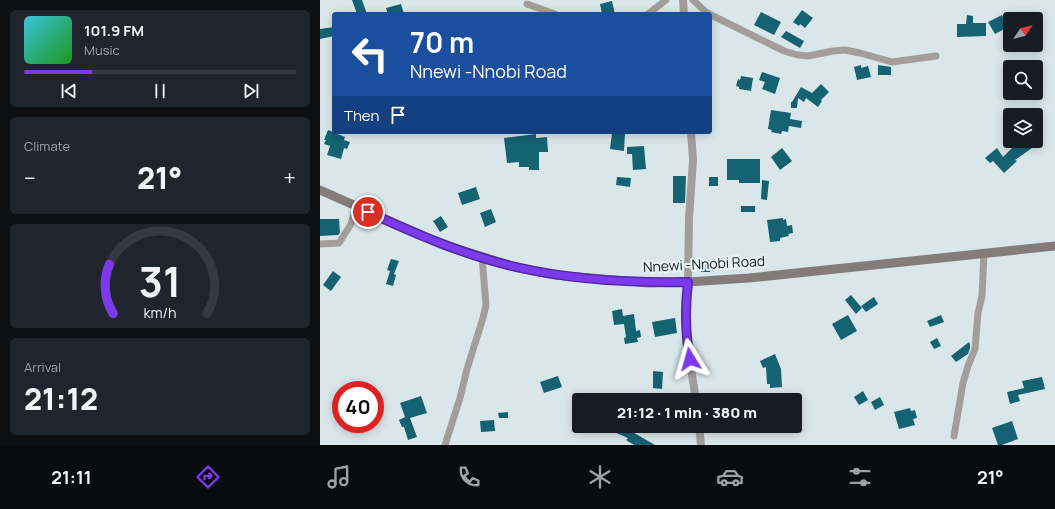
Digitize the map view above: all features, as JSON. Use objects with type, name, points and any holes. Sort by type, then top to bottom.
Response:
[{"type":"main road","name":"Nnewi -Nnobi Road","points":[[320,190],[442,244],[515,267],[555,275],[649,283],[749,278],[1055,246]]},
{"type":"street","points":[[651,12],[666,0]]},
{"type":"street","points":[[683,0],[684,12]]},
{"type":"street","points":[[693,0],[707,12]]},
{"type":"street","points":[[527,4],[549,12]]},
{"type":"street","points":[[712,15],[784,51],[798,55],[808,56],[845,50],[892,62],[936,56]]},
{"type":"street","points":[[691,134],[693,160],[689,218],[688,282],[685,308],[687,344],[695,393]]},
{"type":"street","points":[[320,244],[339,243],[351,224],[356,207]]},
{"type":"street","points":[[954,436],[963,383],[975,349],[978,313],[982,296],[984,254]]},
{"type":"street","points":[[445,445],[460,398],[467,369],[484,318],[486,305],[482,257]]},
{"type":"street","points":[[700,433],[701,445]]},
{"type":"building","points":[[352,0],[362,0],[366,12],[356,12]]},
{"type":"building","points":[[612,1],[615,12],[602,12],[600,4]]},
{"type":"building","points":[[401,4],[403,12],[387,12],[386,8]]},
{"type":"building","points":[[802,10],[813,18],[805,28],[800,24],[799,26],[793,22]]},
{"type":"building","points":[[761,12],[781,22],[774,35],[754,25]]},
{"type":"building","points":[[967,15],[973,16],[973,23],[986,23],[986,36],[957,37],[957,24],[966,24]]},
{"type":"building","points":[[1002,15],[1003,30],[995,34],[988,22]]},
{"type":"building","points":[[332,27],[332,36],[320,39],[320,29]]},
{"type":"building","points":[[786,31],[804,41],[800,48],[781,37]]},
{"type":"building","points":[[861,65],[861,68],[868,66],[871,77],[857,80],[854,67]]},
{"type":"building","points":[[878,65],[891,67],[891,75],[878,75]]},
{"type":"building","points":[[762,72],[780,78],[775,94],[762,89],[765,82],[759,80]]},
{"type":"building","points":[[741,76],[753,78],[751,91],[739,89],[739,87],[736,86],[738,79],[740,80]]},
{"type":"building","points":[[821,84],[829,92],[821,100],[822,101],[818,107],[806,98],[804,102],[798,98],[797,108],[791,108],[791,102],[801,87],[812,93]]},
{"type":"building","points":[[771,110],[791,113],[790,119],[802,121],[801,128],[789,126],[788,132],[782,131],[781,134],[771,132],[772,130],[768,129]]},
{"type":"building","points":[[328,130],[332,132],[332,134],[338,134],[345,137],[344,140],[350,142],[347,149],[344,148],[341,159],[327,155],[330,146],[324,144],[326,140],[324,140]]},
{"type":"building","points":[[536,134],[536,138],[547,137],[548,152],[539,152],[539,170],[529,170],[529,167],[519,167],[519,162],[507,163],[504,138]]},
{"type":"building","points":[[612,134],[625,134],[624,151],[610,149]]},
{"type":"building","points":[[644,146],[646,169],[633,170],[632,154],[627,154],[627,147]]},
{"type":"building","points":[[782,148],[792,161],[780,170],[771,157]]},
{"type":"building","points":[[997,148],[1003,157],[1012,148],[1032,148],[1015,160],[1017,161],[1004,173],[993,161],[990,163],[985,158]]},
{"type":"building","points":[[727,159],[760,159],[760,183],[739,183],[739,180],[727,180]]},
{"type":"building","points":[[673,176],[686,176],[685,203],[673,203]]},
{"type":"building","points":[[617,177],[631,178],[630,187],[616,185]]},
{"type":"building","points":[[709,177],[718,177],[718,186],[709,186]]},
{"type":"building","points":[[762,180],[769,181],[767,200],[761,199]]},
{"type":"building","points":[[476,187],[480,199],[462,205],[458,193]]},
{"type":"building","points":[[741,206],[755,206],[755,212],[741,212]]},
{"type":"building","points":[[491,209],[496,222],[485,227],[480,213]]},
{"type":"building","points":[[441,216],[448,227],[440,232],[433,221]]},
{"type":"building","points":[[783,218],[783,220],[786,219],[787,226],[792,225],[793,233],[788,234],[789,236],[780,238],[780,241],[770,242],[767,220]]},
{"type":"building","points":[[320,219],[339,219],[340,233],[338,235],[320,236]]},
{"type":"building","points":[[391,259],[399,261],[394,274],[396,275],[393,286],[386,284],[390,271],[387,270]]},
{"type":"building","points":[[710,260],[710,272],[701,272],[700,261]]},
{"type":"building","points":[[333,271],[341,277],[331,291],[323,285]]},
{"type":"building","points":[[851,295],[862,308],[856,314],[845,300]]},
{"type":"building","points":[[874,297],[878,304],[866,312],[861,306]]},
{"type":"building","points":[[622,309],[623,316],[634,314],[636,331],[640,330],[641,337],[637,338],[638,342],[625,344],[624,338],[626,337],[624,324],[614,325],[612,311]]},
{"type":"building","points":[[848,315],[857,331],[841,340],[832,324]]},
{"type":"building","points":[[941,315],[944,322],[930,327],[927,321]]},
{"type":"building","points":[[675,318],[677,333],[655,337],[652,322]]},
{"type":"building","points":[[937,338],[941,346],[934,349],[930,342]]},
{"type":"building","points":[[969,342],[970,348],[968,354],[956,362],[951,356]]},
{"type":"building","points":[[775,354],[781,369],[782,387],[770,388],[770,384],[767,384],[766,367],[763,368],[760,361]]},
{"type":"building","points":[[653,371],[663,372],[662,389],[653,388]]},
{"type":"building","points":[[558,376],[562,387],[544,393],[540,382]]},
{"type":"building","points":[[1042,377],[1045,389],[1018,395],[1020,401],[1010,404],[1007,392],[1024,388],[1022,381]]},
{"type":"building","points":[[863,391],[868,400],[859,405],[854,397]]},
{"type":"building","points":[[421,396],[427,413],[410,418],[417,437],[408,440],[404,427],[402,427],[399,420],[405,417],[400,403]]},
{"type":"building","points":[[880,397],[884,405],[875,410],[871,402]]},
{"type":"building","points":[[910,408],[911,411],[915,410],[917,418],[913,419],[915,425],[899,429],[894,412]]},
{"type":"building","points":[[508,412],[508,418],[499,418],[498,413]]},
{"type":"building","points":[[494,420],[495,431],[481,432],[480,421]]},
{"type":"building","points":[[1012,421],[1018,439],[998,445],[992,428]]},
{"type":"building","points":[[616,433],[634,433],[655,445],[634,445],[626,440],[628,438]]},
{"type":"route","points":[[368,212],[442,244],[515,267],[555,275],[597,279],[649,283],[688,282],[685,308],[687,344],[690,359]]}]
